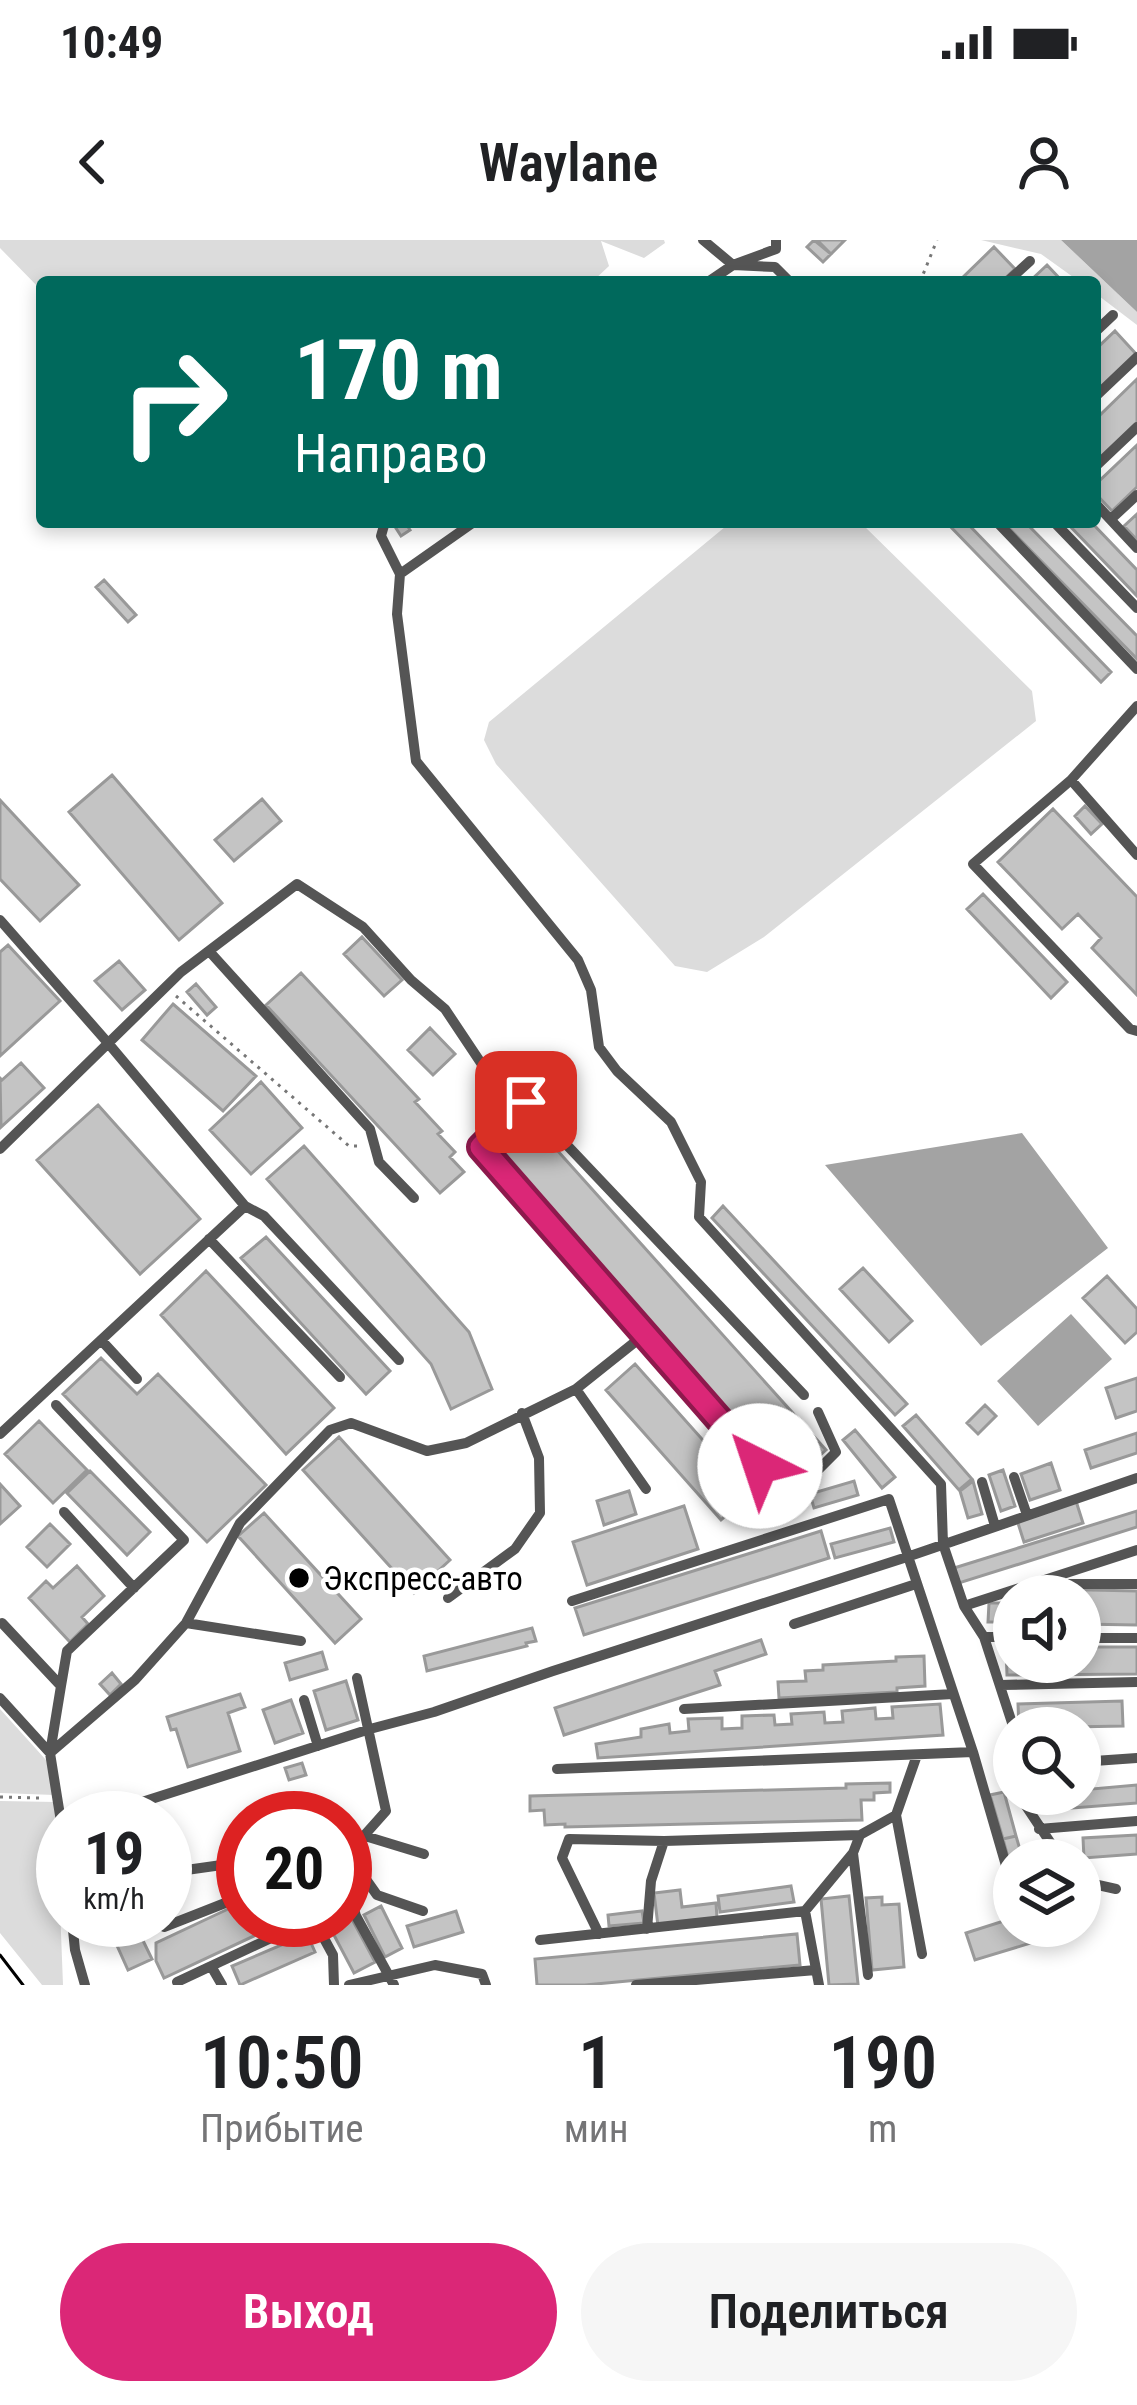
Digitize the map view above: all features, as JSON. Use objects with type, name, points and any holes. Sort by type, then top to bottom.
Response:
[{"type":"lane","points":[[703,240],[733,265],[775,267],[784,276]]},
{"type":"lane","points":[[717,276],[776,249],[776,240]]},
{"type":"lane","points":[[1014,276],[1030,262]]},
{"type":"lane","points":[[1101,326],[1113,315]]},
{"type":"lane","points":[[1101,391],[1137,357]]},
{"type":"lane","points":[[1101,461],[1137,427]]},
{"type":"lane","points":[[1111,519],[1137,495]]},
{"type":"lane","points":[[1101,509],[1137,548]]},
{"type":"lane","points":[[383,528],[381,536],[400,574],[398,614],[416,761],[578,960],[591,990],[599,1047],[670,1122],[701,1182],[699,1217],[941,1484],[943,1544],[1008,1707]]},
{"type":"lane","points":[[400,574],[465,528]]},
{"type":"lane","points":[[1004,528],[1137,669]]},
{"type":"lane","points":[[1060,528],[1137,608]]},
{"type":"lane","points":[[1137,706],[1072,780],[973,863],[1130,1029],[1137,1030]]},
{"type":"lane","points":[[1072,780],[1137,855]]},
{"type":"lane","points":[[0,1149],[166,987],[297,884],[363,927],[445,1009],[483,1066]]},
{"type":"lane","points":[[0,920],[244,1206],[264,1216],[398,1360]]},
{"type":"lane","points":[[209,951],[370,1129],[379,1162],[414,1198]]},
{"type":"lane","points":[[804,1394],[526,1102],[481,1147],[789,1499],[836,1452],[818,1412]]},
{"type":"lane","points":[[0,1434],[244,1206]]},
{"type":"lane","points":[[209,1239],[340,1377]]},
{"type":"lane","points":[[50,1753],[135,1680],[186,1623],[240,1523],[330,1430],[350,1423],[427,1451],[466,1442],[576,1389],[645,1334]]},
{"type":"lane","points":[[101,1340],[137,1379]]},
{"type":"lane","points":[[576,1389],[646,1489]]},
{"type":"lane","points":[[56,1405],[184,1540],[67,1651],[50,1753],[57,1791]]},
{"type":"lane","points":[[448,1598],[515,1549],[540,1513],[539,1458],[522,1414]]},
{"type":"lane","points":[[1015,1478],[1027,1515]]},
{"type":"lane","points":[[177,1791],[434,1712],[1137,1478]]},
{"type":"lane","points":[[982,1482],[995,1526]]},
{"type":"lane","points":[[572,1601],[889,1499],[998,1839]]},
{"type":"lane","points":[[64,1512],[134,1588]]},
{"type":"lane","points":[[1062,1575],[1137,1550]]},
{"type":"lane","points":[[794,1624],[916,1584]]},
{"type":"lane","points":[[1101,1584],[1137,1584]]},
{"type":"lane","points":[[964,1606],[993,1597]]},
{"type":"lane","points":[[2,1623],[61,1686]]},
{"type":"lane","points":[[186,1623],[301,1641]]},
{"type":"lane","points":[[983,1637],[993,1637]]},
{"type":"lane","points":[[1101,1638],[1137,1638]]},
{"type":"lane","points":[[357,1678],[386,1811],[372,1827]]},
{"type":"lane","points":[[1001,1685],[1137,1682]]},
{"type":"lane","points":[[685,1709],[953,1694]]},
{"type":"lane","points":[[0,1698],[50,1753]]},
{"type":"lane","points":[[304,1700],[318,1746]]},
{"type":"lane","points":[[557,1769],[973,1752]]},
{"type":"lane","points":[[916,1755],[896,1815],[922,1954]]},
{"type":"lane","points":[[1101,1761],[1137,1758]]},
{"type":"lane","points":[[599,1934],[562,1858],[569,1839],[860,1835],[896,1815]]},
{"type":"lane","points":[[1031,1815],[1046,1839]]},
{"type":"lane","points":[[1039,1829],[1137,1820]]},
{"type":"lane","points":[[540,1940],[805,1911],[853,1853],[860,1835]]},
{"type":"lane","points":[[372,1838],[424,1854]]},
{"type":"lane","points":[[647,1929],[652,1881],[664,1840]]},
{"type":"lane","points":[[853,1853],[868,1975]]},
{"type":"lane","points":[[1101,1886],[1116,1889]]},
{"type":"lane","points":[[372,1889],[377,1895],[423,1911]]},
{"type":"lane","points":[[805,1911],[819,1985]]},
{"type":"lane","points":[[372,1945],[391,1980]]},
{"type":"lane","points":[[75,1947],[85,1985]]},
{"type":"lane","points":[[177,1982],[252,1947]]},
{"type":"lane","points":[[328,1947],[334,1985]]},
{"type":"lane","points":[[350,1985],[391,1980],[435,1965],[482,1974],[486,1985]]},
{"type":"lane","points":[[211,1966],[222,1985]]},
{"type":"lane","points":[[636,1985],[816,1970]]},
{"type":"path","points":[[922,276],[937,240]]},
{"type":"path","points":[[166,987],[349,1146],[375,1147]]},
{"type":"path","points":[[0,1797],[36,1798]]},
{"type":"shaded area","points":[[0,240],[664,240],[665,243],[644,258],[601,241],[609,266],[598,276],[36,276],[36,285],[0,248]]},
{"type":"shaded area","points":[[981,240],[1061,240],[1099,276],[1072,276],[1041,254]]},
{"type":"shaded area","points":[[1061,240],[1137,240],[1137,312],[1101,276]]},
{"type":"shaded area","points":[[1101,278],[1137,312],[1137,325],[1101,298]]},
{"type":"shaded area","points":[[724,528],[866,528],[1032,691],[1036,721],[764,937],[707,972],[675,966],[496,764],[484,740],[489,722]]},
{"type":"shaded area","points":[[1022,1133],[1108,1248],[981,1346],[825,1165]]},
{"type":"shaded area","points":[[1071,1314],[1112,1359],[1038,1426],[997,1381]]},
{"type":"shaded area","points":[[0,1709],[46,1760],[54,1791],[0,1793]]},
{"type":"shaded area","points":[[0,1801],[36,1802],[36,1947],[62,1947],[63,1985],[42,1985],[0,1933]]},
{"type":"building","points":[[814,240],[831,254],[823,262],[807,247]]},
{"type":"building","points":[[817,240],[845,240],[831,254]]},
{"type":"building","points":[[994,247],[1015,269],[1007,276],[964,276]]},
{"type":"building","points":[[1047,265],[1057,276],[1035,276]]},
{"type":"building","points":[[1115,331],[1137,355],[1101,389],[1101,344]]},
{"type":"building","points":[[1137,379],[1137,424],[1101,458],[1101,414]]},
{"type":"building","points":[[1137,445],[1137,487],[1112,511],[1101,499],[1101,479]]},
{"type":"building","points":[[1137,514],[1137,540],[1124,526]]},
{"type":"building","points":[[952,528],[972,528],[1111,672],[1101,682]]},
{"type":"building","points":[[1009,528],[1031,528],[1137,636],[1137,659]]},
{"type":"building","points":[[1072,528],[1097,528],[1137,570],[1137,596]]},
{"type":"building","points":[[104,580],[136,615],[128,622],[96,587]]},
{"type":"building","points":[[112,775],[222,903],[179,940],[69,812]]},
{"type":"building","points":[[262,799],[281,821],[234,861],[215,840]]},
{"type":"building","points":[[0,800],[79,885],[40,921],[0,879]]},
{"type":"building","points":[[1085,806],[1102,824],[1091,834],[1075,816]]},
{"type":"building","points":[[1053,809],[1137,897],[1137,995],[1092,948],[1101,938],[1078,914],[1062,929],[998,862]]},
{"type":"building","points":[[983,894],[1067,982],[1051,998],[967,909]]},
{"type":"building","points":[[362,937],[402,980],[384,996],[344,954]]},
{"type":"building","points":[[8,945],[60,1001],[0,1056],[0,952]]},
{"type":"building","points":[[119,961],[145,990],[122,1010],[95,981]]},
{"type":"building","points":[[301,973],[419,1099],[415,1102],[442,1131],[438,1134],[455,1152],[450,1157],[464,1172],[440,1193],[266,1005]]},
{"type":"building","points":[[196,984],[216,1007],[207,1015],[187,992]]},
{"type":"building","points":[[173,1004],[256,1076],[223,1111],[142,1040]]},
{"type":"building","points":[[430,1028],[455,1054],[433,1075],[408,1050]]},
{"type":"building","points":[[21,1063],[44,1088],[1,1127],[0,1078]]},
{"type":"building","points":[[261,1082],[302,1128],[251,1174],[210,1130]]},
{"type":"building","points":[[98,1105],[200,1219],[140,1274],[37,1160]]},
{"type":"building","points":[[530,1120],[826,1450],[790,1482],[494,1152]]},
{"type":"building","points":[[304,1146],[469,1332],[492,1389],[451,1409],[431,1364],[267,1179]]},
{"type":"building","points":[[723,1206],[907,1404],[895,1415],[712,1218]]},
{"type":"building","points":[[266,1237],[390,1371],[366,1394],[241,1258]]},
{"type":"building","points":[[863,1268],[912,1321],[889,1342],[840,1289]]},
{"type":"building","points":[[206,1271],[334,1408],[286,1454],[161,1315]]},
{"type":"building","points":[[1107,1276],[1137,1309],[1137,1332],[1125,1343],[1083,1298]]},
{"type":"building","points":[[101,1358],[137,1394],[158,1374],[266,1485],[207,1542],[63,1394]]},
{"type":"building","points":[[635,1364],[751,1494],[721,1520],[606,1390]]},
{"type":"building","points":[[1137,1378],[1137,1411],[1116,1418],[1106,1388]]},
{"type":"building","points":[[985,1405],[996,1416],[978,1434],[967,1423]]},
{"type":"building","points":[[916,1415],[972,1479],[959,1490],[903,1426]]},
{"type":"building","points":[[39,1421],[87,1470],[53,1503],[5,1454]]},
{"type":"building","points":[[855,1430],[895,1477],[882,1488],[843,1440]]},
{"type":"building","points":[[1137,1433],[1137,1453],[1091,1468],[1085,1450]]},
{"type":"building","points":[[339,1437],[450,1560],[414,1593],[303,1470]]},
{"type":"building","points":[[1051,1463],[1060,1490],[1030,1500],[1021,1474]]},
{"type":"building","points":[[1003,1470],[1015,1506],[1001,1511],[989,1475]]},
{"type":"building","points":[[90,1471],[150,1532],[127,1555],[67,1493]]},
{"type":"building","points":[[854,1481],[858,1495],[814,1508],[810,1494]]},
{"type":"building","points":[[973,1481],[982,1514],[968,1518],[960,1491]]},
{"type":"building","points":[[0,1484],[20,1506],[0,1524]]},
{"type":"building","points":[[629,1491],[636,1514],[604,1525],[597,1501]]},
{"type":"building","points":[[1076,1501],[1083,1523],[1024,1542],[1017,1520]]},
{"type":"building","points":[[684,1506],[698,1549],[587,1585],[573,1542]]},
{"type":"building","points":[[1137,1511],[1137,1527],[959,1583],[954,1568]]},
{"type":"building","name":"Экспресс-авто","points":[[264,1513],[361,1619],[335,1643],[238,1536]]},
{"type":"building","points":[[50,1524],[70,1544],[47,1567],[27,1547]]},
{"type":"building","points":[[890,1528],[894,1542],[835,1558],[831,1544]]},
{"type":"building","points":[[821,1531],[829,1558],[584,1635],[575,1608]]},
{"type":"building","points":[[77,1566],[104,1596],[82,1617],[88,1624],[70,1642],[29,1598],[46,1581],[53,1588]]},
{"type":"building","points":[[1101,1590],[1137,1591],[1137,1625],[1101,1624]]},
{"type":"building","points":[[532,1628],[536,1641],[527,1646],[427,1671],[424,1656]]},
{"type":"building","points":[[761,1640],[766,1654],[715,1671],[720,1685],[564,1735],[555,1708]]},
{"type":"building","points":[[1101,1647],[1137,1647],[1137,1674],[1101,1674]]},
{"type":"building","points":[[322,1652],[327,1669],[290,1680],[285,1663]]},
{"type":"building","points":[[924,1656],[925,1686],[897,1688],[897,1692],[779,1698],[778,1682],[806,1681],[805,1671],[823,1670],[823,1665]]},
{"type":"building","points":[[112,1673],[121,1684],[110,1695],[100,1684]]},
{"type":"building","points":[[346,1681],[358,1720],[326,1730],[314,1691]]},
{"type":"building","points":[[240,1694],[245,1707],[228,1713],[240,1751],[188,1767],[176,1729],[171,1730],[167,1717]]},
{"type":"building","points":[[291,1700],[303,1733],[275,1743],[263,1710]]},
{"type":"building","points":[[1122,1701],[1123,1726],[1101,1726],[1101,1707],[1018,1704]]},
{"type":"building","points":[[940,1704],[943,1735],[598,1758],[596,1744],[641,1737],[641,1729],[669,1724],[670,1733],[689,1731],[688,1719],[722,1718],[722,1729],[742,1728],[742,1716],[774,1715],[775,1725],[792,1724],[791,1714],[824,1712],[825,1723],[843,1722],[842,1711],[875,1708],[876,1719],[893,1718],[892,1707]]},
{"type":"building","points":[[302,1763],[306,1775],[289,1780],[285,1768]]},
{"type":"building","points":[[890,1783],[890,1792],[861,1800],[862,1820],[565,1827],[545,1825],[544,1810],[530,1811],[530,1796]]},
{"type":"building","points":[[1137,1785],[1137,1803],[1101,1806],[1101,1788]]},
{"type":"building","points":[[996,1815],[1010,1815],[1016,1836],[1003,1839]]},
{"type":"building","points":[[1137,1835],[1137,1854],[1101,1857],[1101,1839],[1083,1838]]},
{"type":"building","points":[[791,1886],[794,1902],[720,1912],[718,1896]]},
{"type":"building","points":[[680,1890],[682,1907],[716,1903],[717,1918],[658,1926],[654,1893]]},
{"type":"building","points":[[849,1896],[858,1984],[829,1985],[821,1899]]},
{"type":"building","points":[[882,1897],[882,1905],[899,1904],[904,1967],[872,1970],[866,1898]]},
{"type":"building","points":[[381,1906],[402,1948],[385,1957],[372,1931],[372,1911]]},
{"type":"building","points":[[456,1911],[463,1932],[414,1947],[407,1926]]},
{"type":"building","points":[[642,1911],[644,1923],[609,1926],[608,1915]]},
{"type":"building","points":[[216,1915],[216,1947],[230,1947],[164,1978],[156,1947],[192,1947],[192,1926]]},
{"type":"building","points":[[993,1924],[993,1947],[1018,1947],[975,1960],[966,1933]]},
{"type":"building","points":[[797,1934],[800,1965],[585,1985],[537,1985],[535,1959]]},
{"type":"building","points":[[118,1947],[146,1947],[152,1959],[128,1970]]},
{"type":"building","points":[[277,1947],[313,1947],[315,1952],[240,1985],[232,1966]]},
{"type":"building","points":[[340,1947],[367,1947],[375,1962],[354,1973]]},
{"type":"tram line","points":[[0,1955],[23,1985]]},
{"type":"place","name":"Экспресс-авто","points":[[299,1578]]},
{"type":"route","points":[[526,1102],[481,1147],[760,1466]]}]
